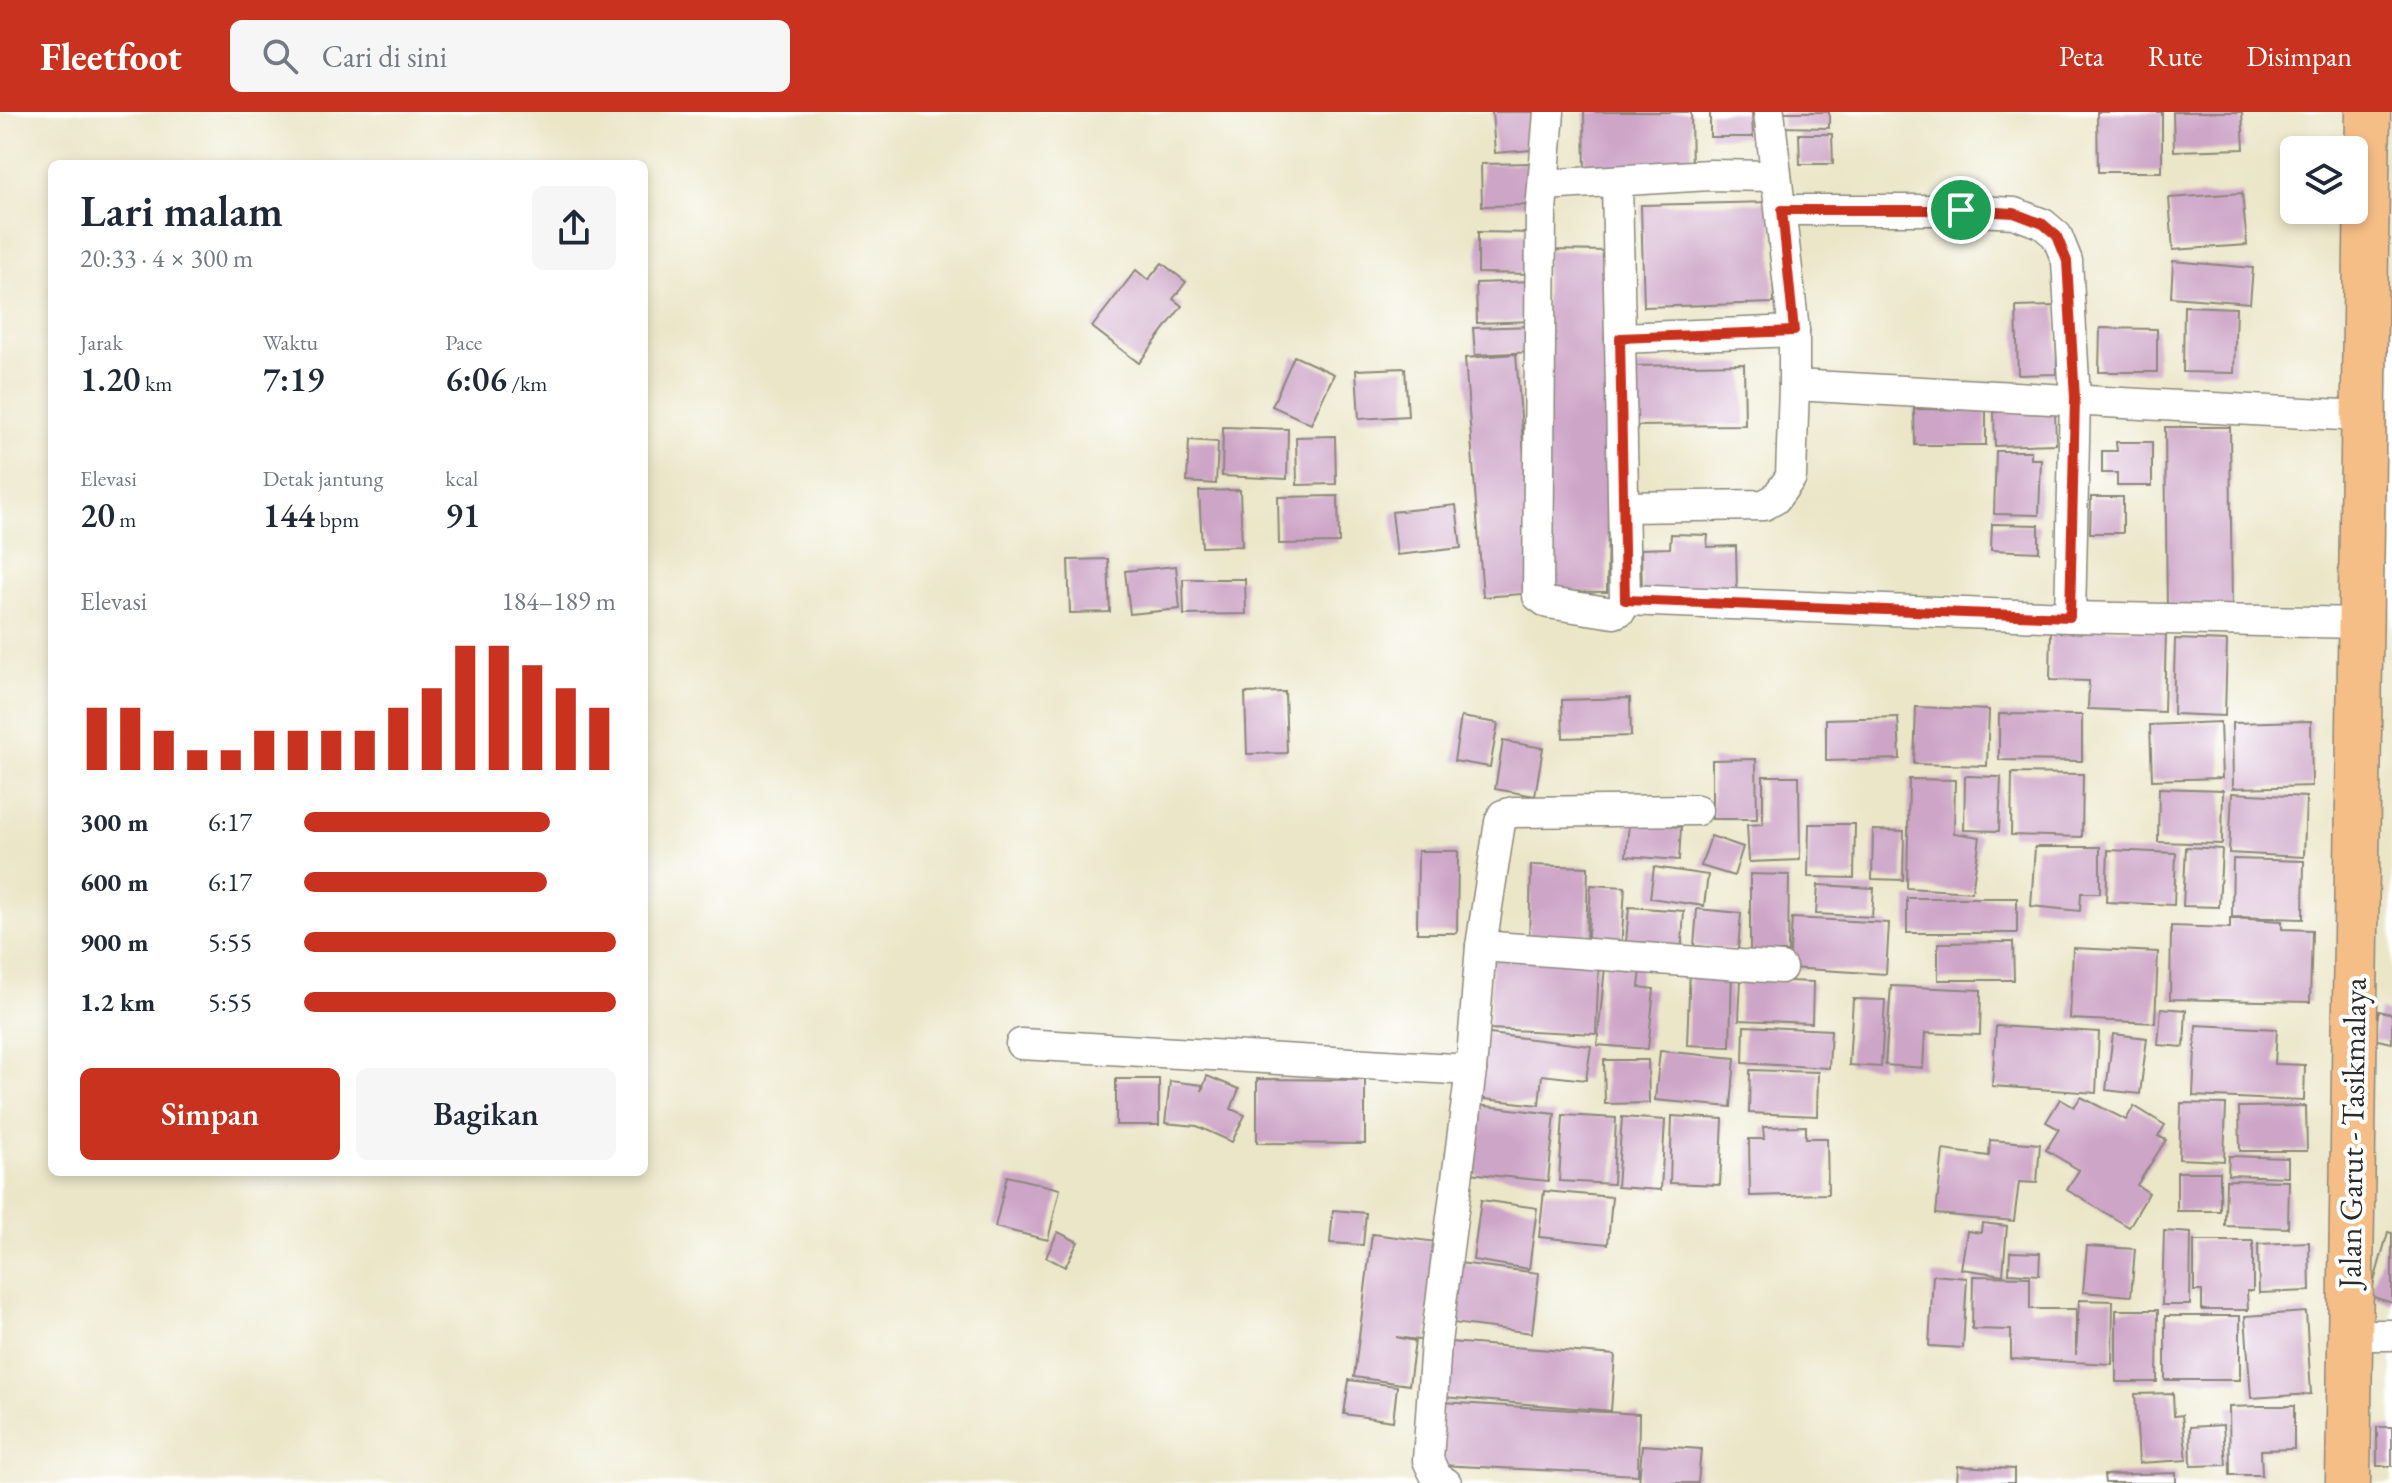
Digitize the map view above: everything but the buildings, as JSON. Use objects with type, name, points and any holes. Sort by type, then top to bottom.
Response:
[{"type":"main road","name":"Jalan Garut - Tasikmalaya","points":[[2348,1483],[2361,416],[2376,132]]},
{"type":"street","points":[[1549,112],[1544,185],[1538,596],[1548,603],[1614,613],[1621,610],[1625,600],[1617,181]]},
{"type":"street","points":[[1624,507],[1764,505],[1775,499],[1791,477],[1794,331],[1769,112]]},
{"type":"street","points":[[1544,185],[1710,175],[1774,176]]},
{"type":"street","points":[[1782,210],[2014,213],[2043,224],[2057,236],[2067,261],[2075,398],[2070,617]]},
{"type":"street","points":[[1620,338],[1794,331]]},
{"type":"street","points":[[1794,385],[2361,416]]},
{"type":"street","points":[[1625,600],[2070,617],[2360,623]]},
{"type":"street","points":[[1446,1483],[1436,1477],[1428,1460],[1436,1342],[1471,1070],[1481,946],[1503,815],[1514,812],[1697,810]]},
{"type":"street","points":[[1481,946],[1781,968]]},
{"type":"street","points":[[1021,1044],[1471,1070]]},
{"type":"street","points":[[2349,1335],[2392,1335]]},
{"type":"route","points":[[1782,210],[1961,210],[2014,213],[2043,224],[2057,236],[2067,261],[2075,398],[2070,617],[1625,600],[1620,338],[1794,331],[1782,210]]}]
